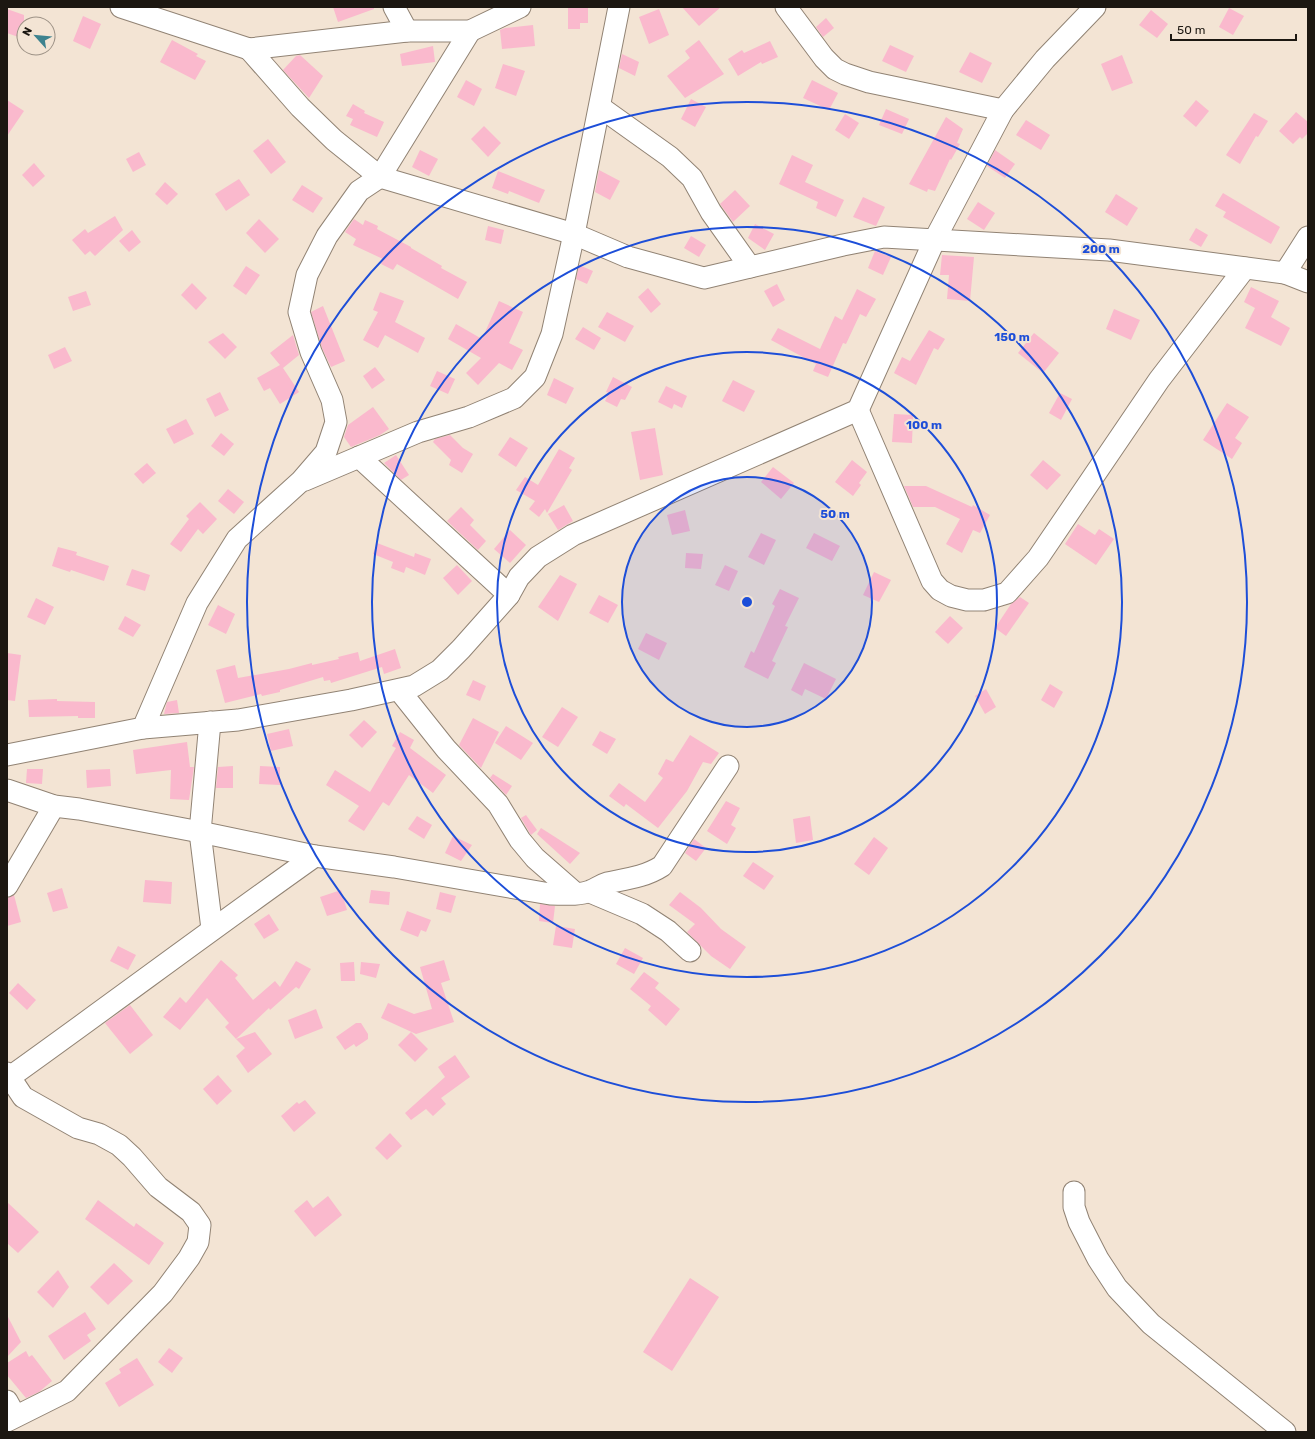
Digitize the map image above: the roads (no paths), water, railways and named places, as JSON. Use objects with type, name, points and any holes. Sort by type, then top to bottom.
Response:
[{"type":"street","points":[[121,7],[249,49],[407,31],[470,31],[520,7]]},
{"type":"street","points":[[394,7],[407,31]]},
{"type":"street","points":[[301,481],[418,432],[469,417],[514,398],[535,377],[552,334],[574,234],[619,7]]},
{"type":"street","points":[[786,7],[824,58],[835,69],[845,74],[869,82],[1003,110]]},
{"type":"street","points":[[7,754],[143,728],[238,720],[414,686],[440,670],[509,595],[519,577],[538,557],[573,534],[858,410],[935,239],[1003,110],[1045,59],[1095,7]]},
{"type":"street","points":[[143,728],[197,603],[237,539],[301,481],[326,452],[336,422],[332,400],[311,352],[299,312],[307,275],[327,236],[359,191],[380,177],[470,31]]},
{"type":"street","points":[[249,49],[300,107],[334,140],[380,177],[574,234],[628,257],[704,278],[884,237],[1109,250],[1285,273],[1308,282]]},
{"type":"street","points":[[600,107],[670,157],[692,178],[711,212],[750,267]]},
{"type":"street","points":[[1285,273],[1308,237]]},
{"type":"street","points":[[858,410],[932,581],[940,590],[952,596],[967,600],[984,600],[1007,593],[1038,558],[1159,380],[1244,268]]},
{"type":"street","points":[[359,457],[509,595]]},
{"type":"street","points":[[399,690],[446,749],[498,804],[520,840],[535,858],[582,893],[642,914],[668,931],[690,951]]},
{"type":"street","points":[[210,722],[200,832],[212,929]]},
{"type":"street","points":[[7,790],[54,806],[200,832],[315,856],[550,894],[582,893],[603,884],[642,877],[652,873],[662,866],[728,766]]},
{"type":"street","points":[[7,886],[54,806]]},
{"type":"street","points":[[7,1421],[67,1391],[73,1386],[163,1293],[189,1258],[198,1242],[200,1225],[191,1212],[158,1187],[119,1144],[99,1134],[78,1128],[23,1097],[8,1075],[127,994],[212,929],[315,856]]},
{"type":"street","points":[[1074,1192],[1074,1207],[1079,1222],[1098,1259],[1117,1288],[1151,1324],[1285,1432]]},
{"type":"street","points":[[7,1401],[12,1410],[7,1421]]}]
